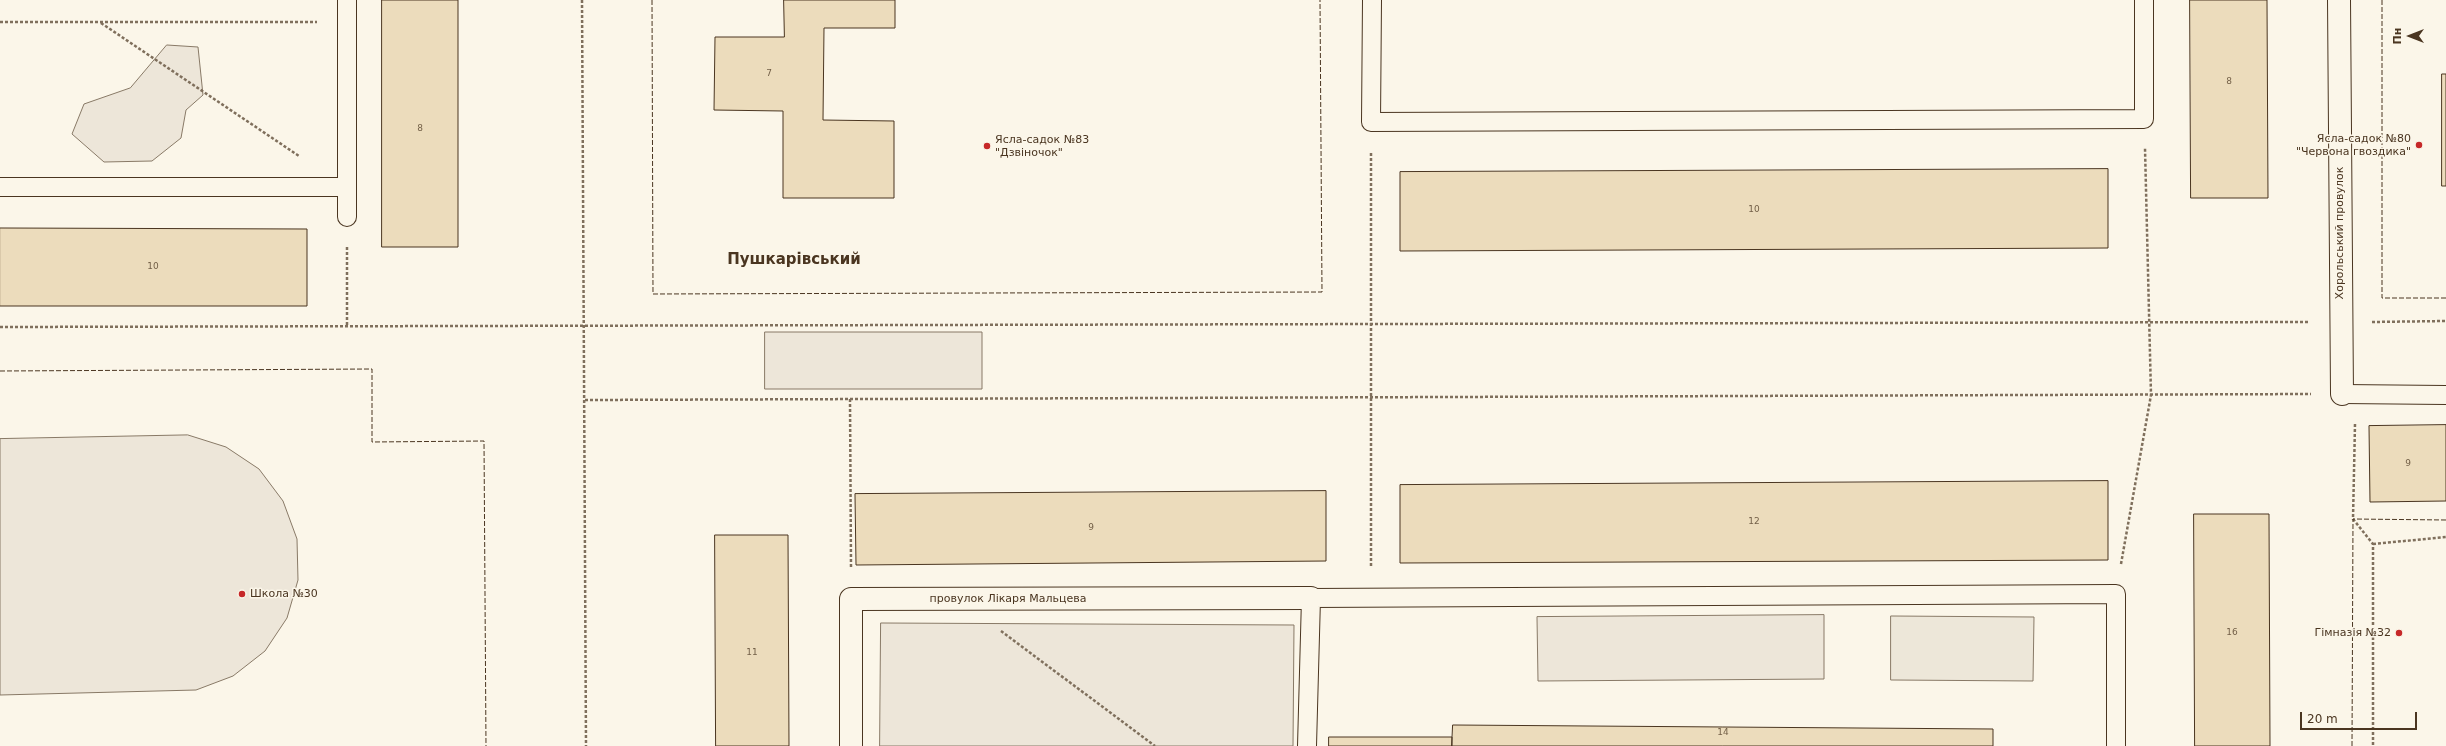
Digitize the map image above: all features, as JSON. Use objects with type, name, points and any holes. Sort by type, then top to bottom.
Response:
[{"type":"street","name":"Хорольський провулок","points":[[2340,0],[2341,322],[2348,394]]},
{"type":"street","name":"провулок Лікаря Мальцева","points":[[851,599],[1311,598]]},
{"type":"street","points":[[851,599],[851,746]]},
{"type":"lane","points":[[347,0],[347,218]]},
{"type":"lane","points":[[1372,0],[1371,122],[2144,119],[2144,0]]},
{"type":"lane","points":[[0,187],[347,187]]},
{"type":"lane","points":[[2348,394],[2446,395]]},
{"type":"lane","points":[[1308,746],[1311,598],[2116,594],[2116,746]]},
{"type":"path","points":[[582,0],[586,746]]},
{"type":"path","points":[[0,22],[347,22]]},
{"type":"path","points":[[100,22],[301,157]]},
{"type":"path","points":[[2116,594],[2151,395],[2144,119]]},
{"type":"path","points":[[1371,122],[1371,597]]},
{"type":"path","points":[[347,218],[347,326]]},
{"type":"path","points":[[0,327],[2446,321]]},
{"type":"path","points":[[585,400],[2348,394],[2353,519],[2373,544],[2372,746]]},
{"type":"path","points":[[850,399],[851,599]]},
{"type":"path","points":[[2373,544],[2446,537]]},
{"type":"path","points":[[958,599],[1154,746]]},
{"type":"shaded area","points":[[167,45],[198,47],[203,95],[186,110],[181,138],[152,161],[104,162],[72,134],[84,104],[130,88]]},
{"type":"shaded area","points":[[765,332],[982,332],[982,389],[765,389]]},
{"type":"shaded area","points":[[188,435],[226,447],[259,469],[283,501],[297,539],[298,580],[287,618],[265,651],[233,676],[196,690],[0,695],[0,439]]},
{"type":"shaded area","points":[[1824,615],[1824,679],[1538,681],[1537,617]]},
{"type":"shaded area","points":[[1891,616],[2034,617],[2033,681],[1891,680]]},
{"type":"shaded area","points":[[881,623],[1294,625],[1293,746],[880,746]]},
{"type":"building","points":[[382,0],[458,0],[458,247],[382,247]]},
{"type":"building","points":[[784,0],[895,0],[895,28],[824,28],[823,120],[894,121],[894,198],[783,198],[783,111],[714,110],[715,37],[784,37]]},
{"type":"building","points":[[2190,0],[2267,0],[2268,198],[2191,198]]},
{"type":"building","points":[[2442,74],[2446,74],[2446,186],[2442,186]]},
{"type":"building","points":[[2108,169],[2108,248],[1400,251],[1400,172]]},
{"type":"building","points":[[0,228],[307,229],[307,306],[0,306]]},
{"type":"building","points":[[2446,425],[2446,501],[2370,502],[2369,426]]},
{"type":"building","points":[[2108,481],[2108,560],[1400,563],[1400,485]]},
{"type":"building","points":[[1326,491],[1326,561],[856,565],[855,494]]},
{"type":"building","points":[[2194,514],[2269,514],[2270,746],[2195,746]]},
{"type":"building","points":[[715,535],[788,535],[789,746],[716,746]]},
{"type":"building","points":[[1453,725],[1993,729],[1993,746],[1452,746]]},
{"type":"building","points":[[1329,737],[1452,737],[1452,746],[1329,746]]},
{"type":"fence","points":[[652,0],[653,294],[1322,292],[1320,0]]},
{"type":"fence","points":[[2382,0],[2382,298],[2446,298]]},
{"type":"fence","points":[[0,371],[372,369],[372,442],[484,441],[486,746]]},
{"type":"fence","points":[[2352,746],[2353,519],[2446,520]]},
{"type":"place","name":"Ясла-садок №80 \"Червона гвоздика\"","points":[[2419,145]]},
{"type":"place","name":"Ясла-садок №83 \"Дзвіночок\"","points":[[987,146]]},
{"type":"place","name":"Школа №30","points":[[242,594]]},
{"type":"place","name":"Гімназія №32","points":[[2399,633]]},
{"type":"district","name":"Пушкарівський","points":[[794,260]]}]
